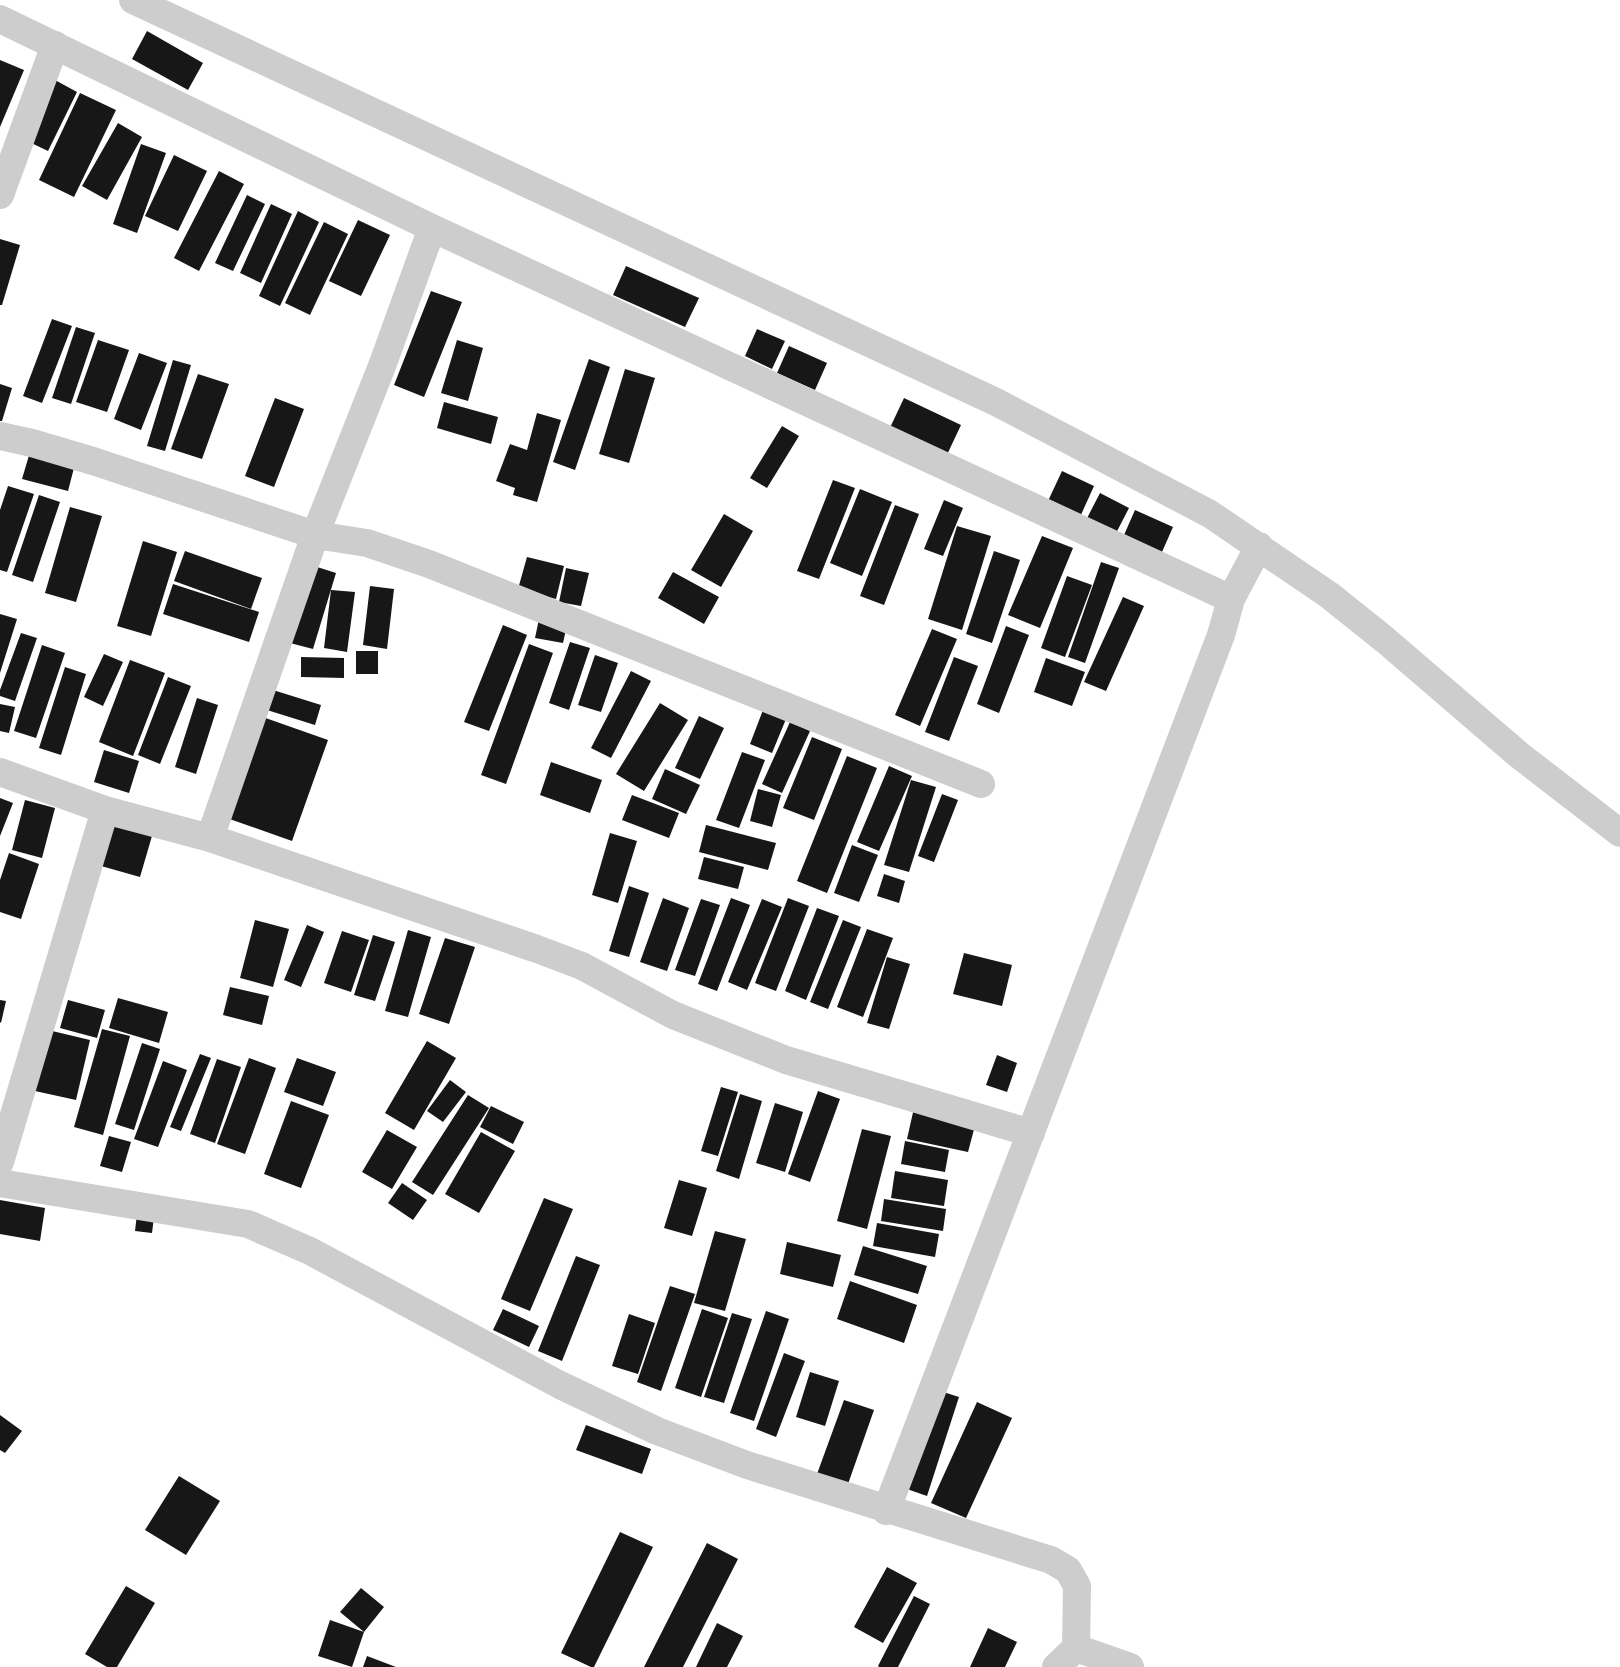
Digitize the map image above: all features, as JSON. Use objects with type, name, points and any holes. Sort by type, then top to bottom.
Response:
[{"type":"street","points":[[133,0],[996,402],[1210,514],[1260,546],[1329,595],[1384,639],[1520,755],[1620,833]]},
{"type":"street","points":[[0,18],[432,228],[1231,599]]},
{"type":"street","points":[[0,196],[55,45]]},
{"type":"street","points":[[210,838],[315,535],[382,366],[432,228]]},
{"type":"street","points":[[0,436],[93,461],[315,535],[366,543],[429,564],[981,784]]},
{"type":"street","points":[[886,1511],[1217,644],[1231,599],[1260,546]]},
{"type":"street","points":[[0,772],[105,810],[210,838],[582,966],[673,1015],[786,1060],[1031,1133]]},
{"type":"street","points":[[0,1162],[105,810]]},
{"type":"street","points":[[0,1183],[248,1224],[310,1251],[560,1384],[656,1431],[747,1465],[886,1511],[1051,1560],[1068,1570],[1077,1586],[1076,1639],[1056,1667]]},
{"type":"street","points":[[1076,1639],[1130,1667]]},
{"type":"building","points":[[147,31],[203,63],[188,90],[132,59]]},
{"type":"building","points":[[0,60],[24,70],[0,127]]},
{"type":"building","points":[[55,80],[77,92],[48,151],[25,140]]},
{"type":"building","points":[[80,93],[116,110],[74,197],[39,180]]},
{"type":"building","points":[[118,123],[142,137],[107,200],[82,186]]},
{"type":"building","points":[[141,144],[166,153],[137,233],[113,224]]},
{"type":"building","points":[[174,155],[207,171],[178,231],[145,216]]},
{"type":"building","points":[[219,171],[244,184],[199,271],[174,258]]},
{"type":"building","points":[[247,195],[265,204],[233,271],[215,263]]},
{"type":"building","points":[[271,204],[292,214],[261,283],[240,273]]},
{"type":"building","points":[[298,211],[319,222],[280,306],[259,296]]},
{"type":"building","points":[[358,220],[390,235],[361,296],[329,281]]},
{"type":"building","points":[[324,222],[348,234],[310,315],[285,303]]},
{"type":"building","points":[[0,239],[20,245],[2,305],[0,305]]},
{"type":"building","points":[[626,266],[699,298],[685,327],[613,295]]},
{"type":"building","points":[[431,291],[462,302],[424,397],[394,385]]},
{"type":"building","points":[[52,319],[72,326],[42,403],[23,396]]},
{"type":"building","points":[[76,327],[95,333],[71,404],[52,398]]},
{"type":"building","points":[[757,329],[785,341],[772,369],[745,356]]},
{"type":"building","points":[[98,340],[129,350],[107,412],[76,402]]},
{"type":"building","points":[[457,340],[483,348],[468,401],[441,393]]},
{"type":"building","points":[[789,346],[827,363],[815,390],[777,373]]},
{"type":"building","points":[[139,353],[167,363],[141,430],[114,419]]},
{"type":"building","points":[[589,359],[610,367],[575,470],[553,462]]},
{"type":"building","points":[[173,360],[191,365],[165,451],[147,446]]},
{"type":"building","points":[[625,369],[655,378],[629,463],[599,454]]},
{"type":"building","points":[[198,374],[229,384],[202,459],[171,449]]},
{"type":"building","points":[[0,384],[12,388],[2,421],[0,421]]},
{"type":"building","points":[[275,398],[304,409],[274,487],[245,476]]},
{"type":"building","points":[[904,398],[961,425],[945,459],[888,432]]},
{"type":"building","points":[[444,402],[498,417],[491,444],[437,428]]},
{"type":"building","points":[[537,413],[561,420],[537,502],[513,495],[515,488],[496,481],[510,444],[527,450]]},
{"type":"building","points":[[782,426],[799,436],[767,488],[750,478]]},
{"type":"building","points":[[30,452],[75,464],[68,491],[22,479]]},
{"type":"building","points":[[1062,471],[1094,486],[1080,517],[1048,501]]},
{"type":"building","points":[[833,480],[855,488],[819,579],[797,571]]},
{"type":"building","points":[[8,486],[34,494],[7,572],[0,570],[0,510]]},
{"type":"building","points":[[860,489],[892,502],[862,576],[830,563]]},
{"type":"building","points":[[1100,493],[1129,508],[1113,539],[1084,524]]},
{"type":"building","points":[[39,495],[60,502],[33,582],[12,575]]},
{"type":"building","points":[[944,500],[963,508],[943,556],[924,549]]},
{"type":"building","points":[[895,505],[919,514],[884,605],[860,596]]},
{"type":"building","points":[[70,507],[102,516],[76,602],[45,593]]},
{"type":"building","points":[[1135,510],[1173,527],[1162,552],[1124,535]]},
{"type":"building","points":[[724,514],[753,531],[721,587],[691,570]]},
{"type":"building","points":[[957,526],[991,536],[962,630],[928,619]]},
{"type":"building","points":[[1042,536],[1073,548],[1040,628],[1008,615]]},
{"type":"building","points":[[143,541],[177,552],[151,636],[117,626]]},
{"type":"building","points":[[185,551],[262,578],[251,609],[174,581]]},
{"type":"building","points":[[994,551],[1020,560],[992,643],[966,634]]},
{"type":"building","points":[[527,557],[564,566],[556,599],[518,589]]},
{"type":"building","points":[[1101,562],[1119,568],[1085,663],[1068,657]]},
{"type":"building","points":[[314,566],[336,573],[313,649],[290,643]]},
{"type":"building","points":[[566,568],[589,573],[581,606],[559,602]]},
{"type":"building","points":[[673,572],[719,597],[704,624],[658,598]]},
{"type":"building","points":[[1067,576],[1092,585],[1065,657],[1041,648]]},
{"type":"building","points":[[173,584],[259,612],[249,642],[163,614]]},
{"type":"building","points":[[370,586],[394,589],[387,649],[363,645]]},
{"type":"building","points":[[331,590],[355,592],[347,652],[324,648]]},
{"type":"building","points":[[1123,597],[1144,606],[1106,691],[1084,682]]},
{"type":"building","points":[[0,614],[17,619],[0,673]]},
{"type":"building","points":[[539,619],[567,625],[563,643],[535,638]]},
{"type":"building","points":[[503,625],[527,635],[489,731],[464,722]]},
{"type":"building","points":[[1006,626],[1029,635],[999,713],[977,704]]},
{"type":"building","points":[[932,629],[957,639],[920,726],[895,715]]},
{"type":"building","points":[[21,633],[37,638],[15,701],[0,696],[0,690]]},
{"type":"building","points":[[570,642],[590,648],[569,710],[549,703]]},
{"type":"building","points":[[529,644],[553,653],[506,784],[481,775]]},
{"type":"building","points":[[42,645],[65,653],[36,738],[14,731]]},
{"type":"building","points":[[356,651],[378,651],[378,674],[356,674]]},
{"type":"building","points":[[104,654],[123,662],[103,706],[84,697]]},
{"type":"building","points":[[595,655],[618,663],[601,712],[578,705]]},
{"type":"building","points":[[301,657],[344,658],[344,678],[301,677]]},
{"type":"building","points":[[954,657],[978,666],[949,741],[925,732]]},
{"type":"building","points":[[1046,658],[1085,672],[1072,706],[1034,692]]},
{"type":"building","points":[[130,660],[165,673],[133,756],[99,742]]},
{"type":"building","points":[[65,667],[86,674],[61,755],[39,748]]},
{"type":"building","points":[[631,671],[651,681],[611,758],[591,748]]},
{"type":"building","points":[[168,677],[191,686],[160,764],[138,755]]},
{"type":"building","points":[[273,690],[321,705],[315,725],[267,710]]},
{"type":"building","points":[[197,698],[218,705],[196,774],[175,767]]},
{"type":"building","points":[[660,703],[688,720],[644,791],[616,774]]},
{"type":"building","points":[[0,704],[15,707],[9,733],[0,731]]},
{"type":"building","points":[[763,710],[786,719],[772,753],[750,744]]},
{"type":"building","points":[[257,715],[328,740],[292,841],[221,816]]},
{"type":"building","points":[[699,716],[724,728],[700,779],[675,768]]},
{"type":"building","points":[[790,722],[810,731],[782,793],[762,784]]},
{"type":"building","points":[[812,737],[842,749],[814,820],[783,808]]},
{"type":"building","points":[[104,750],[139,761],[129,793],[94,782]]},
{"type":"building","points":[[742,752],[765,760],[739,828],[716,820]]},
{"type":"building","points":[[847,756],[877,768],[827,893],[797,881]]},
{"type":"building","points":[[551,762],[602,780],[590,813],[540,795]]},
{"type":"building","points":[[889,766],[912,776],[879,851],[857,842]]},
{"type":"building","points":[[665,769],[700,785],[686,814],[652,799]]},
{"type":"building","points":[[911,780],[936,787],[909,872],[884,865]]},
{"type":"building","points":[[758,789],[781,795],[772,827],[750,821]]},
{"type":"building","points":[[942,794],[958,800],[934,862],[918,856]]},
{"type":"building","points":[[632,795],[679,813],[669,838],[622,820]]},
{"type":"building","points":[[0,798],[13,803],[0,836]]},
{"type":"building","points":[[25,800],[55,808],[42,858],[12,850]]},
{"type":"building","points":[[107,823],[152,836],[140,877],[94,864]]},
{"type":"building","points":[[706,825],[776,843],[768,870],[699,852]]},
{"type":"building","points":[[610,833],[637,841],[618,903],[592,895]]},
{"type":"building","points":[[852,845],[878,855],[859,902],[834,893]]},
{"type":"building","points":[[9,853],[39,864],[21,919],[0,912],[0,880]]},
{"type":"building","points":[[704,857],[744,867],[738,889],[698,879]]},
{"type":"building","points":[[884,874],[905,881],[899,903],[877,896]]},
{"type":"building","points":[[629,886],[649,893],[629,957],[609,951]]},
{"type":"building","points":[[663,898],[689,908],[667,971],[640,962]]},
{"type":"building","points":[[731,898],[750,905],[717,991],[698,984]]},
{"type":"building","points":[[788,898],[809,906],[776,991],[755,983]]},
{"type":"building","points":[[701,899],[720,905],[695,976],[675,970]]},
{"type":"building","points":[[762,899],[782,907],[747,990],[728,982]]},
{"type":"building","points":[[817,908],[839,916],[806,1000],[785,991]]},
{"type":"building","points":[[255,920],[289,929],[273,987],[240,978]]},
{"type":"building","points":[[843,920],[861,927],[828,1009],[810,1002]]},
{"type":"building","points":[[307,925],[324,932],[301,987],[284,980]]},
{"type":"building","points":[[867,929],[893,938],[863,1017],[837,1007]]},
{"type":"building","points":[[408,930],[431,937],[408,1017],[385,1011]]},
{"type":"building","points":[[342,931],[369,940],[351,992],[324,983]]},
{"type":"building","points":[[373,935],[395,942],[375,1001],[354,995]]},
{"type":"building","points":[[445,938],[475,947],[449,1024],[419,1014]]},
{"type":"building","points":[[964,953],[1012,965],[1002,1006],[953,994]]},
{"type":"building","points":[[887,957],[910,964],[889,1029],[867,1023]]},
{"type":"building","points":[[230,987],[269,996],[262,1025],[223,1015]]},
{"type":"building","points":[[118,998],[168,1012],[159,1043],[109,1028]]},
{"type":"building","points":[[0,1000],[6,1001],[1,1023],[0,1022]]},
{"type":"building","points":[[68,1000],[105,1010],[97,1038],[60,1028]]},
{"type":"building","points":[[102,1029],[130,1036],[103,1135],[74,1127]]},
{"type":"building","points":[[48,1030],[90,1040],[76,1100],[35,1091]]},
{"type":"building","points":[[427,1041],[456,1058],[414,1130],[385,1113]]},
{"type":"building","points":[[142,1043],[160,1049],[134,1130],[115,1124]]},
{"type":"building","points":[[200,1054],[211,1058],[181,1131],[170,1127]]},
{"type":"building","points":[[997,1055],[1017,1063],[1007,1092],[986,1085]]},
{"type":"building","points":[[249,1058],[276,1068],[245,1154],[217,1144]]},
{"type":"building","points":[[297,1058],[336,1072],[323,1106],[284,1092]]},
{"type":"building","points":[[217,1059],[241,1067],[215,1143],[190,1134]]},
{"type":"building","points":[[163,1061],[187,1070],[158,1147],[134,1139]]},
{"type":"building","points":[[450,1080],[466,1092],[443,1122],[427,1111]]},
{"type":"building","points":[[721,1087],[738,1092],[718,1156],[701,1151]]},
{"type":"building","points":[[818,1091],[840,1099],[810,1182],[788,1174]]},
{"type":"building","points":[[740,1094],[762,1101],[739,1179],[716,1171]]},
{"type":"building","points":[[468,1095],[489,1108],[433,1195],[412,1182]]},
{"type":"building","points":[[291,1101],[329,1115],[301,1188],[264,1174]]},
{"type":"building","points":[[775,1103],[803,1112],[785,1172],[756,1163]]},
{"type":"building","points":[[491,1106],[524,1122],[513,1144],[480,1127]]},
{"type":"building","points":[[914,1108],[976,1122],[968,1152],[907,1139]]},
{"type":"building","points":[[862,1129],[891,1136],[867,1229],[837,1221]]},
{"type":"building","points":[[387,1130],[417,1147],[392,1189],[362,1172]]},
{"type":"building","points":[[481,1132],[515,1151],[479,1213],[445,1194]]},
{"type":"building","points":[[109,1136],[131,1142],[122,1172],[100,1166]]},
{"type":"building","points":[[905,1141],[949,1150],[945,1172],[901,1164]]},
{"type":"building","points":[[895,1171],[948,1180],[944,1206],[891,1198]]},
{"type":"building","points":[[679,1180],[707,1188],[692,1236],[664,1228]]},
{"type":"building","points":[[402,1183],[427,1200],[413,1220],[388,1203]]},
{"type":"building","points":[[544,1198],[573,1209],[530,1311],[501,1299]]},
{"type":"building","points":[[884,1199],[946,1209],[943,1231],[881,1221]]},
{"type":"building","points":[[0,1200],[45,1208],[40,1241],[0,1234]]},
{"type":"building","points":[[137,1214],[154,1217],[152,1233],[135,1231]]},
{"type":"building","points":[[877,1223],[939,1234],[935,1257],[873,1246]]},
{"type":"building","points":[[715,1231],[746,1239],[725,1311],[694,1303]]},
{"type":"building","points":[[787,1242],[841,1255],[833,1287],[780,1274]]},
{"type":"building","points":[[863,1246],[927,1266],[918,1294],[854,1275]]},
{"type":"building","points":[[576,1256],[600,1265],[562,1361],[538,1351]]},
{"type":"building","points":[[850,1281],[917,1305],[904,1343],[837,1319]]},
{"type":"building","points":[[670,1286],[695,1294],[661,1391],[637,1382]]},
{"type":"building","points":[[503,1309],[539,1326],[529,1347],[493,1330]]},
{"type":"building","points":[[702,1309],[728,1318],[701,1397],[675,1388]]},
{"type":"building","points":[[766,1311],[789,1319],[754,1421],[730,1413]]},
{"type":"building","points":[[732,1313],[752,1319],[724,1403],[704,1397]]},
{"type":"building","points":[[629,1314],[655,1323],[638,1374],[612,1366]]},
{"type":"building","points":[[784,1353],[805,1361],[776,1437],[756,1429]]},
{"type":"building","points":[[810,1372],[839,1381],[825,1426],[796,1417]]},
{"type":"building","points":[[937,1390],[959,1397],[927,1496],[904,1488]]},
{"type":"building","points":[[844,1400],[874,1410],[848,1484],[817,1474]]},
{"type":"building","points":[[977,1402],[1012,1418],[966,1518],[931,1503]]},
{"type":"building","points":[[0,1415],[22,1431],[5,1453],[0,1450]]},
{"type":"building","points":[[586,1425],[651,1449],[642,1474],[576,1450]]},
{"type":"building","points":[[179,1476],[220,1501],[186,1555],[145,1530]]},
{"type":"building","points":[[620,1532],[653,1547],[594,1667],[591,1667],[561,1653]]},
{"type":"building","points":[[707,1543],[738,1559],[683,1667],[644,1667]]},
{"type":"building","points":[[887,1567],[917,1583],[883,1643],[854,1627]]},
{"type":"building","points":[[126,1586],[155,1603],[117,1667],[107,1667],[85,1654]]},
{"type":"building","points":[[361,1588],[384,1607],[364,1632],[340,1612]]},
{"type":"building","points":[[914,1596],[930,1604],[898,1667],[879,1667],[878,1666]]},
{"type":"building","points":[[330,1620],[364,1632],[352,1667],[318,1656]]},
{"type":"building","points":[[717,1623],[743,1636],[727,1667],[696,1667]]},
{"type":"building","points":[[988,1628],[1017,1642],[1005,1667],[970,1667]]},
{"type":"building","points":[[367,1656],[396,1667],[363,1667]]}]
